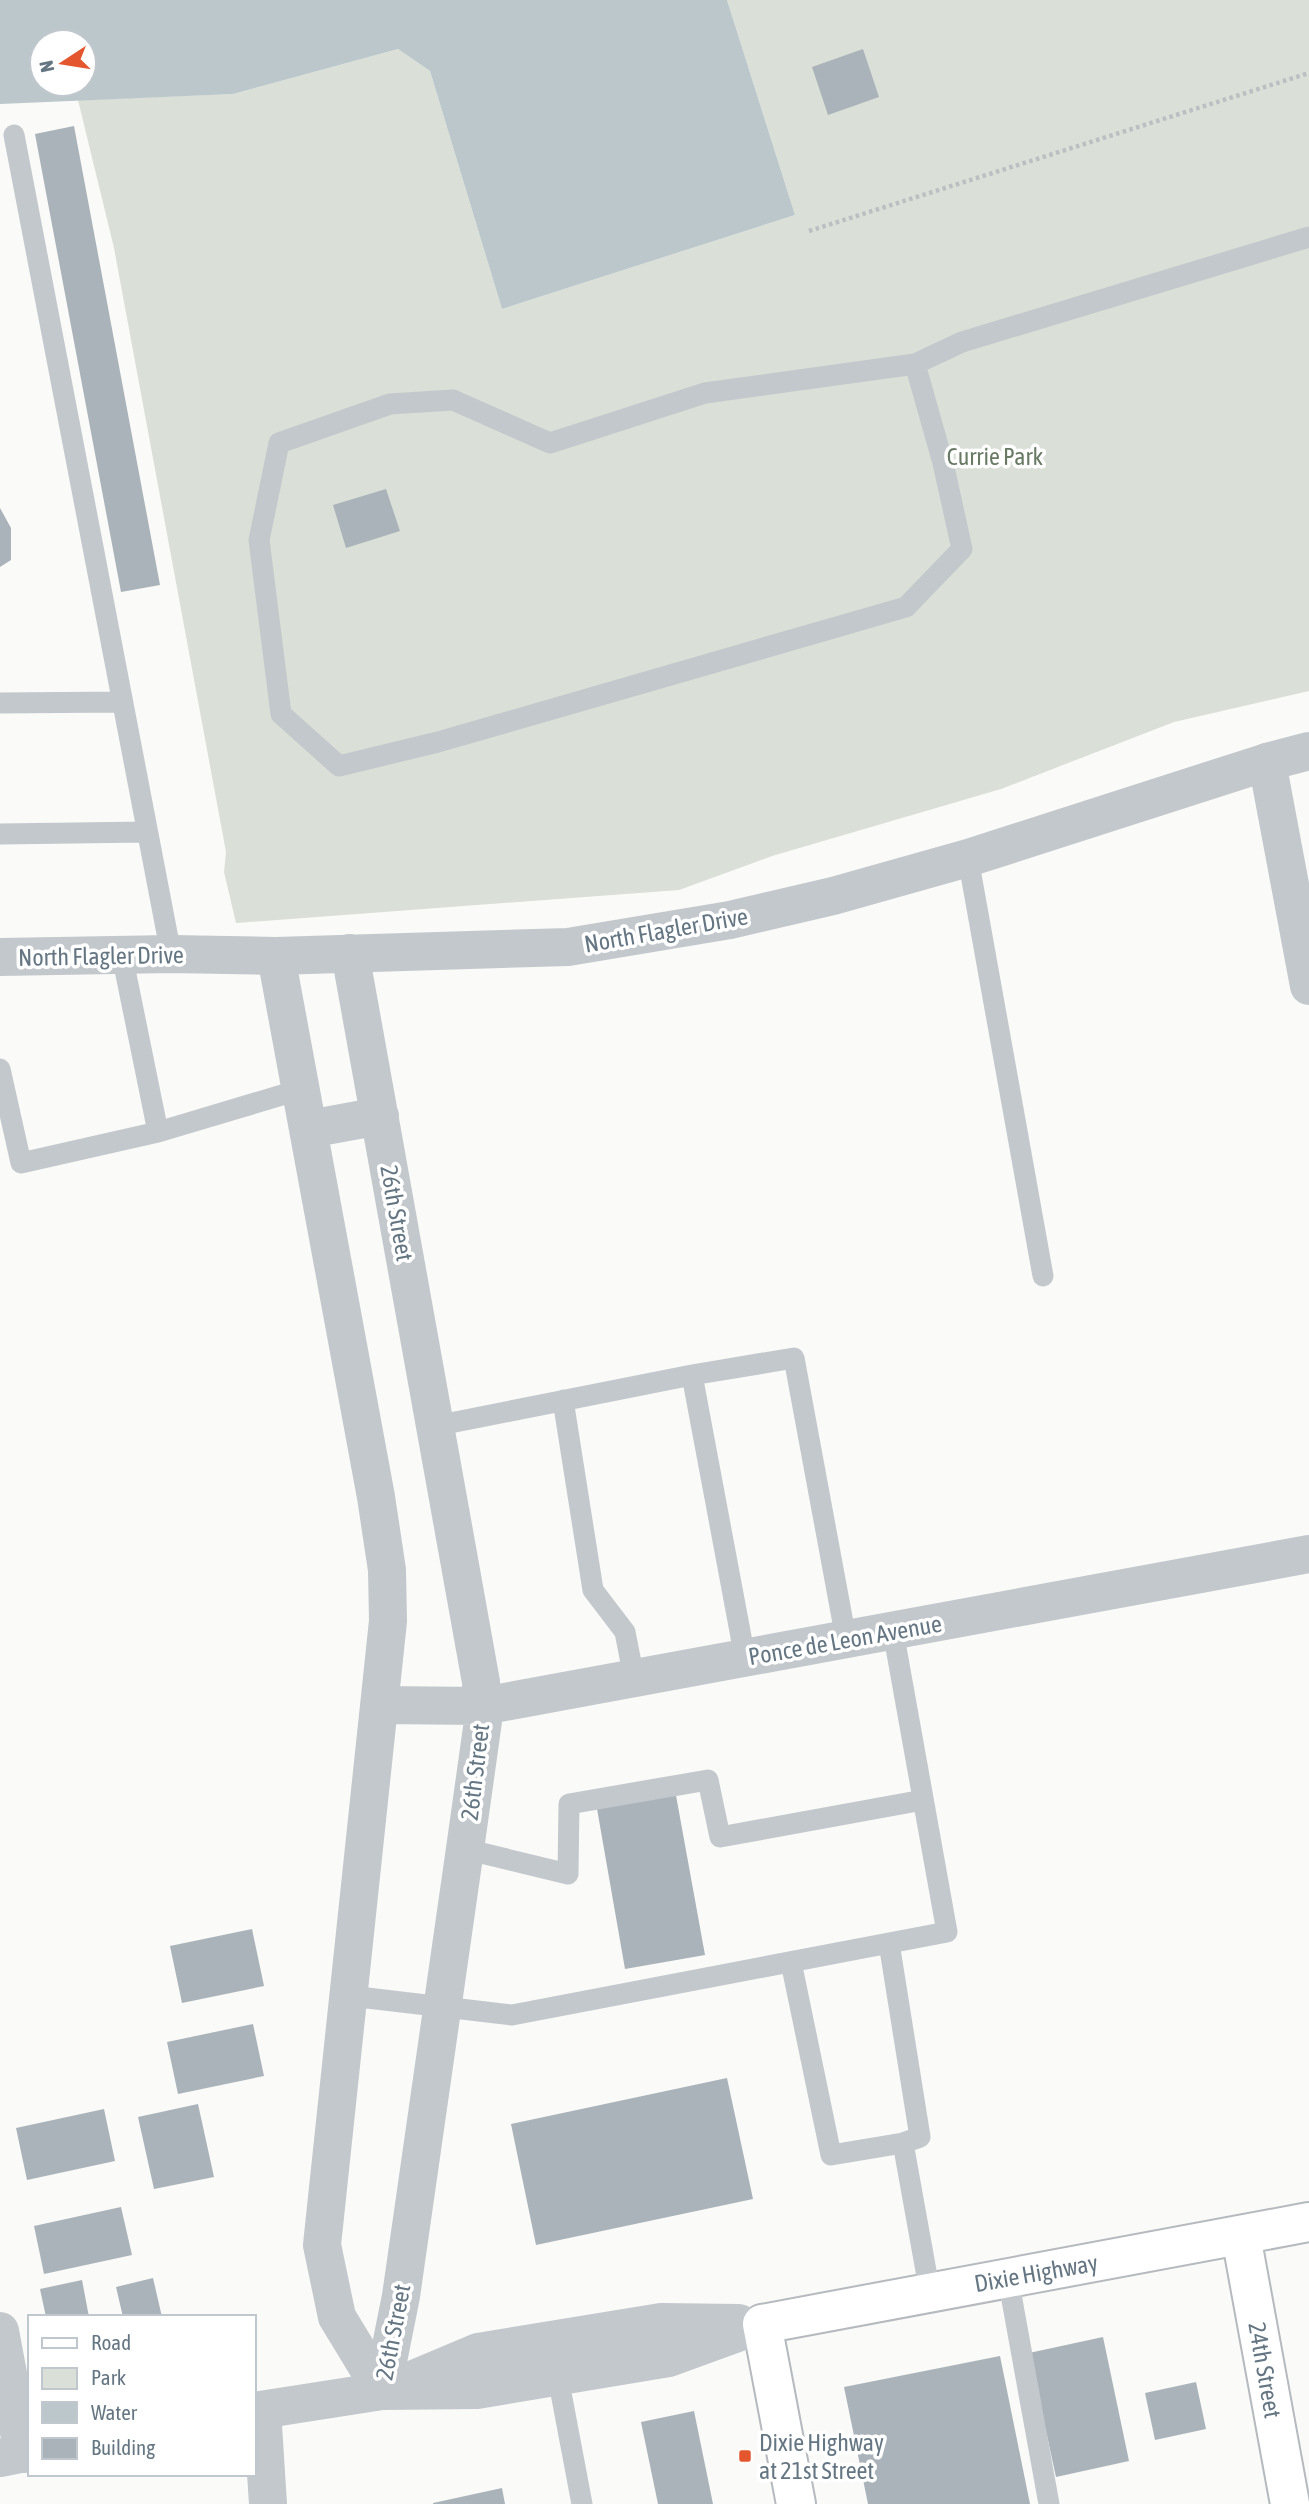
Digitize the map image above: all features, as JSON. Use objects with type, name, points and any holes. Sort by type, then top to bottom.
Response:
[{"type":"main road","name":"Dixie Highway","points":[[762,2323],[1309,2222]]},
{"type":"main road","name":"24th Street","points":[[1241,2236],[1290,2504]]},
{"type":"main road","points":[[762,2323],[796,2504]]},
{"type":"street","name":"North Flagler Drive","points":[[0,957],[171,954],[276,956],[568,947],[730,920],[833,897],[968,858],[1309,751]]},
{"type":"street","points":[[1267,762],[1309,986]]},
{"type":"street","name":"26th Street","points":[[350,953],[481,1682],[483,1721],[401,2296],[382,2392]]},
{"type":"street","name":"26th Street","points":[[276,956],[376,1497],[387,1570],[388,1621],[323,2245],[337,2317],[382,2392]]},
{"type":"street","points":[[309,1129],[380,1116]]},
{"type":"street","name":"Ponce de Leon Avenue","points":[[379,1705],[482,1706],[1309,1554]]},
{"type":"street","name":"Dixie Highway","points":[[382,2392],[478,2352],[661,2322],[762,2323]]},
{"type":"street","name":"Dixie Highway","points":[[258,2410],[382,2392],[477,2390],[669,2358],[762,2323]]},
{"type":"street","points":[[0,2331],[18,2455]]},
{"type":"street","points":[[258,2410],[268,2504]]},
{"type":"lane","points":[[14,135],[171,954]]},
{"type":"lane","points":[[915,365],[943,463],[962,549],[906,607],[438,742],[339,766],[281,714],[259,540],[279,443],[390,404],[453,400],[550,443],[705,393],[915,365],[962,342],[1309,237]]},
{"type":"lane","points":[[0,703],[122,702]]},
{"type":"lane","points":[[0,834],[147,832]]},
{"type":"lane","points":[[968,858],[1044,1276]]},
{"type":"lane","points":[[122,955],[158,1132]]},
{"type":"lane","points":[[0,1069],[21,1163],[158,1132],[302,1088]]},
{"type":"lane","points":[[435,1426],[794,1357],[846,1639]]},
{"type":"lane","points":[[692,1375],[745,1658]]},
{"type":"lane","points":[[563,1400],[593,1590],[625,1632],[634,1678]]},
{"type":"lane","points":[[350,1996],[512,2015],[947,1932],[893,1631]]},
{"type":"lane","points":[[465,1849],[568,1874],[569,1804],[708,1780],[720,1837],[923,1800]]},
{"type":"lane","points":[[790,1962],[831,2155],[903,2143],[920,2137],[889,1943]]},
{"type":"lane","points":[[903,2143],[930,2292]]},
{"type":"lane","points":[[1008,2278],[1049,2504]]},
{"type":"lane","points":[[558,2377],[582,2504]]},
{"type":"path","points":[[809,231],[1309,73]]},
{"type":"green space","name":"Currie Park","points":[[727,0],[1309,0],[1309,691],[1174,722],[1001,789],[772,856],[679,890],[236,923],[224,872],[226,852],[114,248],[78,100],[233,94],[398,49],[430,71],[502,309],[795,215]]},
{"type":"water","points":[[0,0],[727,0],[795,215],[502,309],[430,71],[398,49],[233,94],[0,104]]},
{"type":"building","points":[[863,49],[879,97],[828,115],[812,67]]},
{"type":"building","points":[[74,126],[160,585],[121,592],[35,134]]},
{"type":"building","points":[[386,489],[400,531],[346,548],[333,505]]},
{"type":"building","points":[[0,508],[11,528],[11,560],[0,567]]},
{"type":"building","points":[[675,1790],[705,1955],[625,1969],[596,1803]]},
{"type":"building","points":[[252,1929],[264,1986],[182,2003],[170,1946]]},
{"type":"building","points":[[253,2024],[264,2076],[178,2094],[167,2042]]},
{"type":"building","points":[[727,2078],[753,2199],[536,2245],[511,2124]]},
{"type":"building","points":[[198,2104],[214,2177],[154,2189],[138,2117]]},
{"type":"building","points":[[104,2109],[115,2161],[27,2180],[16,2128]]},
{"type":"building","points":[[121,2207],[132,2255],[44,2274],[34,2226]]},
{"type":"building","points":[[153,2278],[162,2315],[123,2315],[116,2287]]},
{"type":"building","points":[[82,2280],[89,2315],[46,2315],[40,2289]]},
{"type":"building","points":[[1103,2337],[1129,2461],[1056,2477],[1029,2353]]},
{"type":"building","points":[[1000,2356],[1030,2504],[868,2504],[844,2387]]},
{"type":"building","points":[[1196,2382],[1206,2429],[1155,2440],[1145,2393]]},
{"type":"building","points":[[694,2411],[713,2504],[658,2504],[641,2422]]},
{"type":"building","points":[[502,2488],[505,2504],[433,2504],[433,2503]]},
{"type":"place","name":"Dixie Highway at 21st Street","points":[[745,2456]]}]
